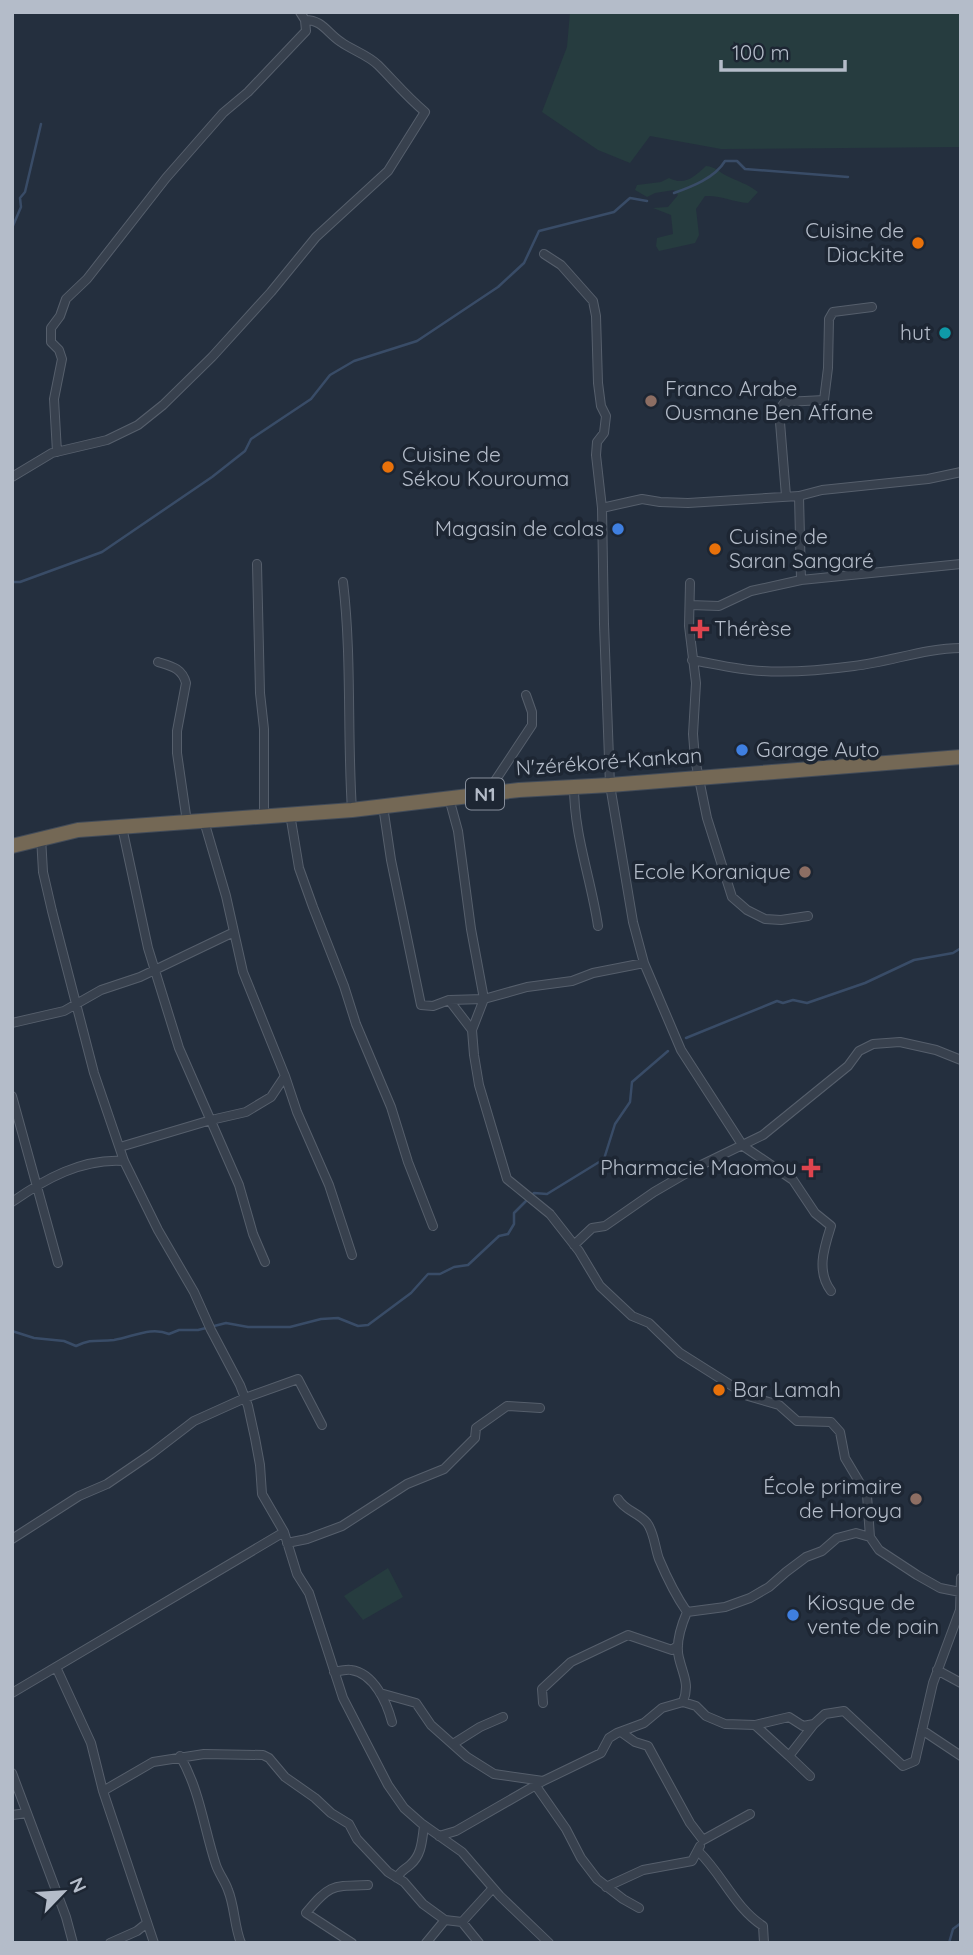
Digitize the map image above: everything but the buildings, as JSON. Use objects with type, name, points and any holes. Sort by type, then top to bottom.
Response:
[{"type":"highway","name":"N'zérékoré-Kankan","points":[[12,846],[78,830],[352,810],[574,786],[961,757]]},
{"type":"street","points":[[57,452],[54,398],[62,359],[59,350],[51,342],[51,328],[60,316],[66,299],[87,279],[166,178],[223,113],[265,75],[306,31],[303,16]]},
{"type":"street","points":[[12,477],[57,452],[107,440],[138,425],[163,405],[212,357],[274,289],[316,237],[388,171],[425,111],[402,93],[377,63],[338,41],[324,26],[303,16]]},
{"type":"street","points":[[544,254],[561,265],[593,301],[596,316],[598,383],[601,406],[606,415],[604,433],[597,442],[596,456],[602,508],[610,785],[633,922],[644,963],[681,1050],[743,1146],[793,1180],[815,1213],[831,1226],[823,1254],[822,1280],[831,1291]]},
{"type":"street","points":[[786,496],[779,410],[785,402],[824,400],[828,368],[828,319],[833,312],[872,307]]},
{"type":"street","points":[[602,508],[642,499],[688,503],[799,496],[822,490],[928,479],[961,472]]},
{"type":"street","points":[[799,496],[801,580]]},
{"type":"street","points":[[257,564],[260,693],[264,729],[264,816]]},
{"type":"street","points":[[690,606],[719,606],[751,591],[801,580],[961,564]]},
{"type":"street","points":[[343,582],[352,810]]},
{"type":"street","points":[[690,583],[692,660],[696,683],[692,733],[697,776],[732,897],[747,910],[765,919],[781,920],[807,916]]},
{"type":"street","points":[[692,660],[736,668],[786,671],[870,664],[942,648],[961,648]]},
{"type":"street","points":[[158,662],[177,668],[186,683],[177,731],[177,753],[187,822]]},
{"type":"street","points":[[486,794],[531,725],[532,712],[526,695]]},
{"type":"street","points":[[574,786],[574,809],[581,854],[594,897],[598,926]]},
{"type":"street","points":[[449,798],[458,831],[471,929],[484,999],[471,1030]]},
{"type":"street","points":[[383,806],[421,1004],[433,1006],[449,1000],[484,999],[532,986],[572,981],[593,973],[644,963]]},
{"type":"street","points":[[290,814],[299,868],[356,1024],[391,1107],[433,1226]]},
{"type":"street","points":[[204,821],[243,972],[297,1112],[329,1185],[352,1255]]},
{"type":"street","points":[[122,827],[148,948],[179,1048],[239,1185],[253,1234],[265,1262]]},
{"type":"street","points":[[41,837],[43,872],[76,1005],[94,1073],[124,1161],[158,1230],[194,1292],[245,1398],[260,1465],[262,1494],[284,1532],[297,1574],[309,1593],[343,1698],[388,1785],[404,1808],[462,1853],[549,1943]]},
{"type":"street","points":[[12,1023],[23,1019],[42,1018],[76,1005],[101,990],[155,970],[234,932]]},
{"type":"street","points":[[449,1000],[471,1030],[480,1085],[507,1179],[550,1214],[600,1286],[632,1316],[649,1323],[680,1353],[748,1396],[779,1405],[797,1421],[831,1422],[840,1432],[845,1458],[867,1495],[870,1537],[879,1550],[940,1588],[960,1592]]},
{"type":"street","points":[[574,1245],[592,1228],[605,1226],[654,1192],[706,1162],[763,1135],[848,1066],[859,1051],[873,1044],[900,1042],[936,1050],[961,1060]]},
{"type":"street","points":[[120,1147],[246,1112],[271,1097],[285,1076]]},
{"type":"street","points":[[12,1096],[58,1263]]},
{"type":"street","points":[[12,1202],[52,1177],[96,1161],[124,1161]]},
{"type":"street","points":[[12,1539],[79,1496],[107,1484],[194,1422],[245,1398],[299,1379],[322,1425]]},
{"type":"street","points":[[286,1543],[342,1527],[407,1484],[444,1469],[475,1438],[476,1428],[507,1406],[540,1408]]},
{"type":"street","points":[[618,1499],[623,1507],[638,1514],[648,1524],[658,1557],[687,1612]]},
{"type":"street","points":[[12,1693],[284,1532]]},
{"type":"street","points":[[687,1612],[725,1607],[750,1598],[769,1587],[807,1557],[822,1551],[837,1538],[856,1533],[870,1537]]},
{"type":"street","points":[[789,1756],[825,1714],[845,1711],[903,1766],[915,1761],[937,1670],[960,1610],[961,1578]]},
{"type":"street","points":[[683,1702],[688,1689],[678,1656],[678,1645],[687,1612]]},
{"type":"street","points":[[543,1703],[542,1689],[571,1662],[609,1642],[628,1635],[671,1650],[678,1645]]},
{"type":"street","points":[[56,1667],[91,1743],[103,1791],[154,1943]]},
{"type":"street","points":[[334,1672],[352,1670],[367,1678],[387,1702],[392,1722]]},
{"type":"street","points":[[937,1670],[961,1684]]},
{"type":"street","points":[[380,1693],[416,1703],[431,1725],[467,1757],[494,1774],[540,1783]]},
{"type":"street","points":[[439,1836],[456,1832],[540,1783],[601,1753],[609,1738],[644,1723],[662,1708],[683,1702],[696,1706],[706,1716],[724,1724],[755,1725],[789,1717],[803,1726],[814,1724]]},
{"type":"street","points":[[453,1744],[480,1727],[503,1717]]},
{"type":"street","points":[[755,1725],[810,1776]]},
{"type":"street","points":[[922,1730],[961,1756]]},
{"type":"street","points":[[621,1732],[635,1742],[648,1746],[703,1840]]},
{"type":"street","points":[[103,1791],[153,1762],[180,1756],[237,1753],[269,1758],[285,1777],[349,1824],[357,1839],[424,1904],[445,1920],[463,1922],[479,1943]]},
{"type":"street","points":[[180,1756],[199,1800],[216,1867],[229,1891],[237,1932],[242,1943]]},
{"type":"street","points":[[12,1773],[66,1917],[72,1940],[80,1943]]},
{"type":"street","points":[[540,1783],[581,1857],[597,1879],[639,1908]]},
{"type":"street","points":[[12,1815],[27,1813]]},
{"type":"street","points":[[606,1887],[643,1870],[692,1861],[703,1840],[750,1814]]},
{"type":"street","points":[[397,1878],[401,1871],[415,1860],[422,1846],[424,1826]]},
{"type":"street","points":[[698,1850],[717,1871],[740,1907],[763,1926],[764,1943]]},
{"type":"street","points":[[352,1943],[306,1913],[318,1899],[338,1885],[368,1885]]},
{"type":"street","points":[[463,1922],[493,1888]]},
{"type":"street","points":[[426,1943],[445,1920]]},
{"type":"street","points":[[110,1943],[137,1931],[147,1923]]},
{"type":"green space","points":[[570,12],[961,12],[961,147],[721,149],[650,136],[630,163],[598,150],[542,112],[567,47]]},
{"type":"green space","points":[[706,166],[758,192],[748,203],[705,196],[696,209],[699,235],[695,243],[659,251],[656,246],[657,238],[673,234],[671,215],[653,208],[668,207],[678,195],[674,190],[647,197],[635,190],[637,185],[661,182],[669,178],[685,181]]},
{"type":"green space","points":[[388,1568],[403,1597],[363,1620],[344,1596]]},
{"type":"waterway","points":[[12,228],[21,207],[20,198],[25,192],[41,124]]},
{"type":"waterway","points":[[674,193],[709,177],[725,161],[737,161],[745,169],[848,177]]},
{"type":"waterway","points":[[12,582],[20,582],[102,552],[212,477],[245,451],[251,439],[311,399],[330,375],[354,361],[417,341],[498,287],[524,263],[539,231],[614,212],[630,198],[647,201]]},
{"type":"waterway","points":[[686,1038],[777,1001],[807,1003],[865,983],[914,960],[953,953],[961,948]]},
{"type":"waterway","points":[[12,1331],[34,1338],[64,1341],[76,1346],[91,1341],[114,1340],[155,1331],[169,1334],[226,1323],[248,1327],[290,1327],[321,1319],[338,1318],[358,1326],[368,1325],[411,1293],[428,1274],[440,1274],[454,1267],[468,1265],[499,1236],[508,1234],[514,1224],[514,1213],[534,1193],[547,1194],[604,1159],[615,1124],[630,1102],[632,1082],[668,1051]]},
{"type":"waterway","points":[[949,1943],[953,1929],[961,1923]]},
{"type":"place","name":"Cuisine de Diackite","points":[[918,243]]},
{"type":"place","name":"hut","points":[[945,333]]},
{"type":"place","name":"Franco Arabe Ousmane Ben Affane","points":[[651,401]]},
{"type":"place","name":"Cuisine de Sékou Kourouma","points":[[388,467]]},
{"type":"place","name":"Magasin de colas","points":[[618,529]]},
{"type":"place","name":"Cuisine de Saran Sangaré","points":[[715,549]]},
{"type":"place","name":"Thérèse","points":[[700,629]]},
{"type":"place","name":"Garage Auto","points":[[742,750]]},
{"type":"place","name":"Ecole Koranique","points":[[805,872]]},
{"type":"place","name":"Pharmacie Maomou","points":[[811,1168]]},
{"type":"place","name":"Bar Lamah","points":[[719,1390]]},
{"type":"place","name":"École primaire de Horoya","points":[[916,1499]]},
{"type":"place","name":"Kiosque de vente de pain","points":[[793,1615]]}]
